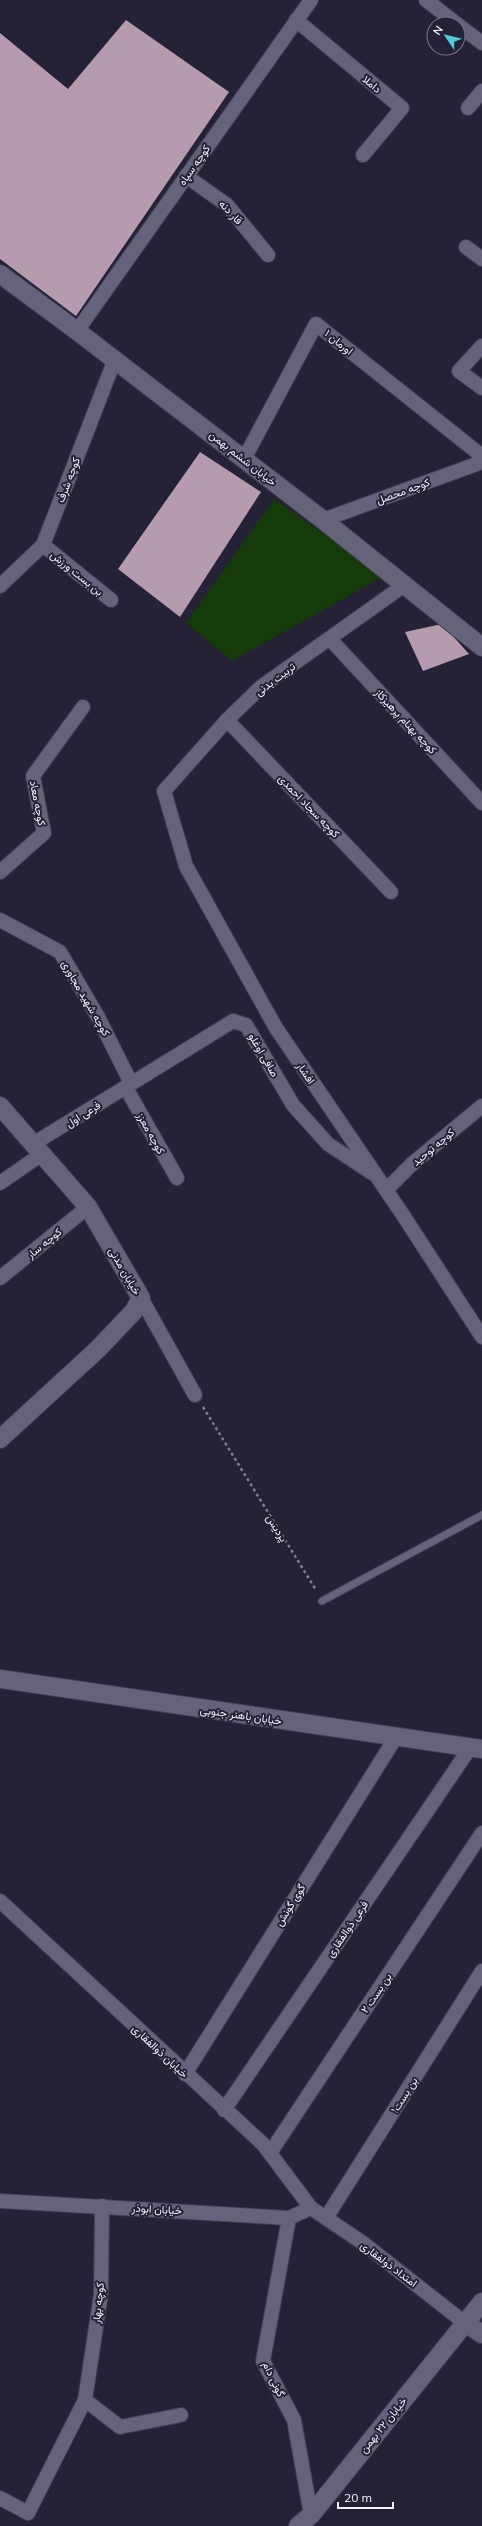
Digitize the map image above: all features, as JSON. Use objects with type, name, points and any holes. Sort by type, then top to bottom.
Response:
[{"type":"street","name":"کوچه سپاه","points":[[78,331],[311,0]]},
{"type":"street","points":[[426,0],[447,16]]},
{"type":"street","name":"داملا","points":[[296,20],[402,108],[363,155]]},
{"type":"street","points":[[466,30],[482,43]]},
{"type":"street","points":[[468,108],[482,90]]},
{"type":"street","name":"قار دنه","points":[[186,176],[227,205],[268,255]]},
{"type":"street","points":[[466,247],[482,259]]},
{"type":"street","name":"خیابان ششم بهمن","points":[[0,274],[115,359],[323,520],[403,586],[482,646]]},
{"type":"street","name":"اورمان ۱","points":[[244,460],[316,324],[482,456]]},
{"type":"street","points":[[482,346],[460,371],[482,388]]},
{"type":"street","name":"کوچه شرف","points":[[0,586],[43,546],[115,359]]},
{"type":"street","name":"کوچه محصل","points":[[323,520],[482,462]]},
{"type":"street","name":"بن بست ورزش","points":[[43,546],[111,600]]},
{"type":"street","name":"تربیت بدنی","points":[[164,792],[227,720],[261,687],[403,586]]},
{"type":"street","name":"کوچه بهنام پرهیزکاز","points":[[330,639],[482,803]]},
{"type":"street","name":"کوچه معاد","points":[[0,872],[44,833],[33,776],[83,707]]},
{"type":"street","name":"کوچه سجاد احمدی","points":[[227,720],[391,892]]},
{"type":"street","name":"افشار","points":[[164,792],[190,873],[276,1028],[377,1176],[482,1337]]},
{"type":"street","name":"کوچه شهید مجاوری","points":[[0,920],[60,952],[98,1016],[128,1085]]},
{"type":"street","name":"صافی اوغلو","points":[[128,1085],[233,1021],[246,1024],[294,1106],[328,1144],[377,1176]]},
{"type":"street","name":"فرعی اول","points":[[0,1182],[38,1149],[128,1085]]},
{"type":"street","name":"کوچه معزز","points":[[128,1085],[176,1178]]},
{"type":"street","name":"خیابان مدنی","points":[[0,1106],[88,1207],[141,1298],[134,1311],[98,1349],[0,1439]]},
{"type":"street","name":"کوچه توحید","points":[[386,1190],[412,1164],[482,1106]]},
{"type":"street","name":"کوچه سار","points":[[0,1278],[88,1207]]},
{"type":"street","points":[[141,1298],[195,1395]]},
{"type":"street","name":"خیابان باهنر جنوبی","points":[[0,1679],[476,1748]]},
{"type":"street","name":"گوی گونش","points":[[185,2074],[396,1737]]},
{"type":"street","name":"فرعی ذوالفقاری","points":[[224,2110],[476,1748]]},
{"type":"street","name":"بن بست ۲","points":[[270,2153],[482,1833]]},
{"type":"street","name":"خیابان ذوالفقاری","points":[[0,1901],[270,2153],[311,2208]]},
{"type":"street","name":"بن بست۱","points":[[326,2218],[482,1972]]},
{"type":"street","name":"خیابان ابوذر","points":[[0,2201],[289,2218],[311,2208]]},
{"type":"street","name":"کوچه بهار","points":[[0,2498],[28,2513],[85,2400],[101,2294],[102,2206]]},
{"type":"street","name":"امتداد ذولفقاری","points":[[311,2208],[362,2243],[465,2323]]},
{"type":"street","name":"گونی دام","points":[[289,2218],[263,2360],[294,2420],[305,2520]]},
{"type":"street","name":"خیابان ۲۲ بهمن","points":[[305,2520],[482,2302]]},
{"type":"street","points":[[482,2313],[465,2323],[482,2334]]},
{"type":"street","points":[[85,2400],[120,2427],[181,2415]]},
{"type":"lane","points":[[322,1601],[482,1515]]},
{"type":"path","name":"پردیس","points":[[195,1395],[322,1601]]},
{"type":"green space","points":[[274,499],[384,576],[232,661],[186,623]]},
{"type":"building","points":[[126,20],[229,92],[76,316],[0,259],[0,33],[68,89]]},
{"type":"building","points":[[200,452],[261,492],[180,617],[118,569]]},
{"type":"building","points":[[442,624],[469,654],[423,671],[405,632]]}]
